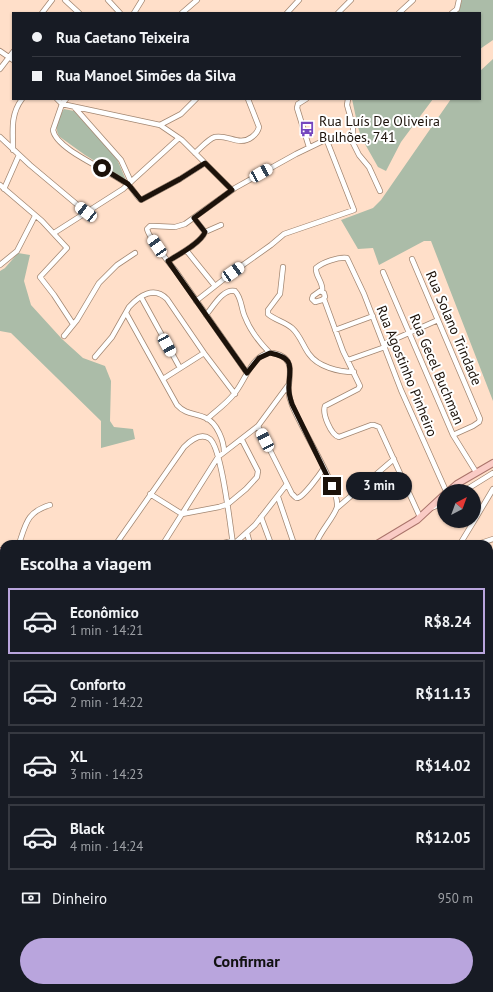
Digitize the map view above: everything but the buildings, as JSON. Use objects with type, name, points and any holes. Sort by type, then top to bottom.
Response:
[{"type":"main road","points":[[458,484],[493,463]]},
{"type":"main road","points":[[384,540],[405,528],[437,502]]},
{"type":"street","points":[[43,12],[52,0]]},
{"type":"street","points":[[65,0],[78,12]]},
{"type":"street","points":[[108,0],[119,12]]},
{"type":"street","points":[[135,12],[142,0]]},
{"type":"street","points":[[183,12],[197,0]]},
{"type":"street","points":[[288,12],[299,0]]},
{"type":"street","points":[[339,12],[351,0]]},
{"type":"street","points":[[400,12],[413,0]]},
{"type":"street","points":[[453,12],[457,9],[459,0]]},
{"type":"street","points":[[0,50],[11,59],[0,69]]},
{"type":"street","points":[[13,150],[13,116],[16,107],[21,100]]},
{"type":"street","points":[[58,100],[62,104],[75,108],[160,125],[179,138],[232,190]]},
{"type":"street","points":[[65,100],[62,104],[53,130],[57,139],[74,152],[129,183]]},
{"type":"street","points":[[160,125],[178,116],[195,100]]},
{"type":"street","points":[[195,153],[214,137],[242,141],[249,140],[259,127],[248,100]]},
{"type":"street","points":[[304,100],[297,106],[309,147]]},
{"type":"street","points":[[348,100],[347,105],[354,126],[353,143],[359,155],[369,167],[380,191]]},
{"type":"street","points":[[75,108],[122,160],[129,183],[140,199],[143,200],[205,163]]},
{"type":"street","points":[[0,137],[13,150],[86,212]]},
{"type":"street","points":[[54,233],[129,183],[179,138]]},
{"type":"street","points":[[196,301],[284,234],[354,210],[328,142],[325,140],[309,147],[232,190],[194,218],[179,227],[150,226],[147,231],[196,301],[247,373]]},
{"type":"street","points":[[4,189],[19,155]]},
{"type":"street","points":[[0,185],[54,233],[67,248],[40,277],[73,324]]},
{"type":"street","points":[[0,265],[17,251],[35,216]]},
{"type":"street","points":[[194,218],[205,232]]},
{"type":"street","points":[[168,261],[199,240],[205,232],[221,225]]},
{"type":"street","points":[[186,250],[215,286]]},
{"type":"street","points":[[64,336],[81,314],[98,284],[112,270],[135,253]]},
{"type":"street","name":"Rua Agostinho Pinheiro","points":[[322,291],[322,286],[316,272],[316,268],[322,264],[341,258],[348,259],[373,316],[404,396],[444,484]]},
{"type":"street","name":"Rua Solano Trindade","points":[[412,259],[480,419],[480,422],[453,435]]},
{"type":"street","points":[[284,267],[280,294],[268,310],[268,314],[292,328],[300,338],[309,354],[318,363],[342,372],[354,372]]},
{"type":"street","name":"Rua Gecel Buchman","points":[[384,272],[453,435],[476,472]]},
{"type":"street","points":[[206,315],[224,294],[230,291],[235,291],[239,295],[242,309],[248,324],[261,343],[270,353],[281,356],[288,361],[291,372],[289,391],[292,404],[324,468],[334,492],[337,508]]},
{"type":"street","points":[[324,299],[316,302],[312,299],[314,294],[322,291],[335,330],[360,386],[358,389],[325,406],[325,414],[332,432],[335,436],[339,437],[371,425],[380,428],[420,517]]},
{"type":"street","points":[[95,357],[112,337],[129,307],[141,297],[155,292],[164,295],[204,353],[235,394]]},
{"type":"street","points":[[141,297],[180,368]]},
{"type":"street","points":[[126,312],[172,398],[181,409],[192,415],[207,419],[213,425],[220,435],[224,452]]},
{"type":"street","points":[[335,330],[373,316]]},
{"type":"street","points":[[348,360],[438,320]]},
{"type":"street","points":[[163,379],[204,353]]},
{"type":"street","points":[[207,419],[235,394],[247,373],[259,358],[270,353]]},
{"type":"street","points":[[166,540],[218,457],[242,440],[258,426],[289,384]]},
{"type":"street","points":[[258,426],[292,494],[298,498],[324,468]]},
{"type":"street","points":[[121,540],[150,494],[184,447],[192,439],[203,436],[210,439],[216,448],[228,504],[233,540]]},
{"type":"street","points":[[150,494],[182,514],[228,504],[254,481],[258,474],[258,471],[242,440]]},
{"type":"street","points":[[318,540],[337,508],[394,459]]},
{"type":"street","points":[[475,484],[493,473]]},
{"type":"street","points":[[237,540],[247,533],[278,497],[287,484]]},
{"type":"street","points":[[481,509],[493,489]]},
{"type":"street","points":[[278,497],[293,540]]},
{"type":"street","points":[[21,540],[30,515],[38,509],[50,505]]},
{"type":"street","points":[[430,508],[437,506]]},
{"type":"street","points":[[261,517],[270,540]]},
{"type":"street","points":[[462,540],[470,528]]},
{"type":"street","points":[[247,533],[249,540]]},
{"type":"green space","points":[[462,0],[493,0],[493,40],[481,48],[481,12],[456,12],[459,10]]},
{"type":"green space","points":[[493,59],[493,401],[431,241],[424,241],[379,265],[373,248],[358,249],[341,220],[373,208],[381,200],[450,100],[481,100],[481,70]]},
{"type":"green space","points":[[352,100],[432,100],[401,142],[386,171],[378,167],[361,137]]},
{"type":"green space","points":[[64,109],[74,111],[113,154],[117,159],[126,180],[85,155],[60,137],[57,127]]},
{"type":"green space","points":[[18,253],[30,255],[24,281],[31,305],[62,339],[83,358],[105,366],[111,381],[110,421],[114,427],[133,429],[135,439],[101,448],[101,421],[11,333],[0,331],[0,271],[5,268]]},
{"type":"place","name":"Rua Luís De Oliveira Bulhões, 741","points":[[307,129]]},
{"type":"route","points":[[102,168],[128,184],[141,200],[180,179],[205,163],[232,190],[194,218],[205,234],[193,245],[168,261],[247,373],[263,355],[270,353],[277,354],[288,361],[291,372],[289,391],[292,404],[332,486]]}]
